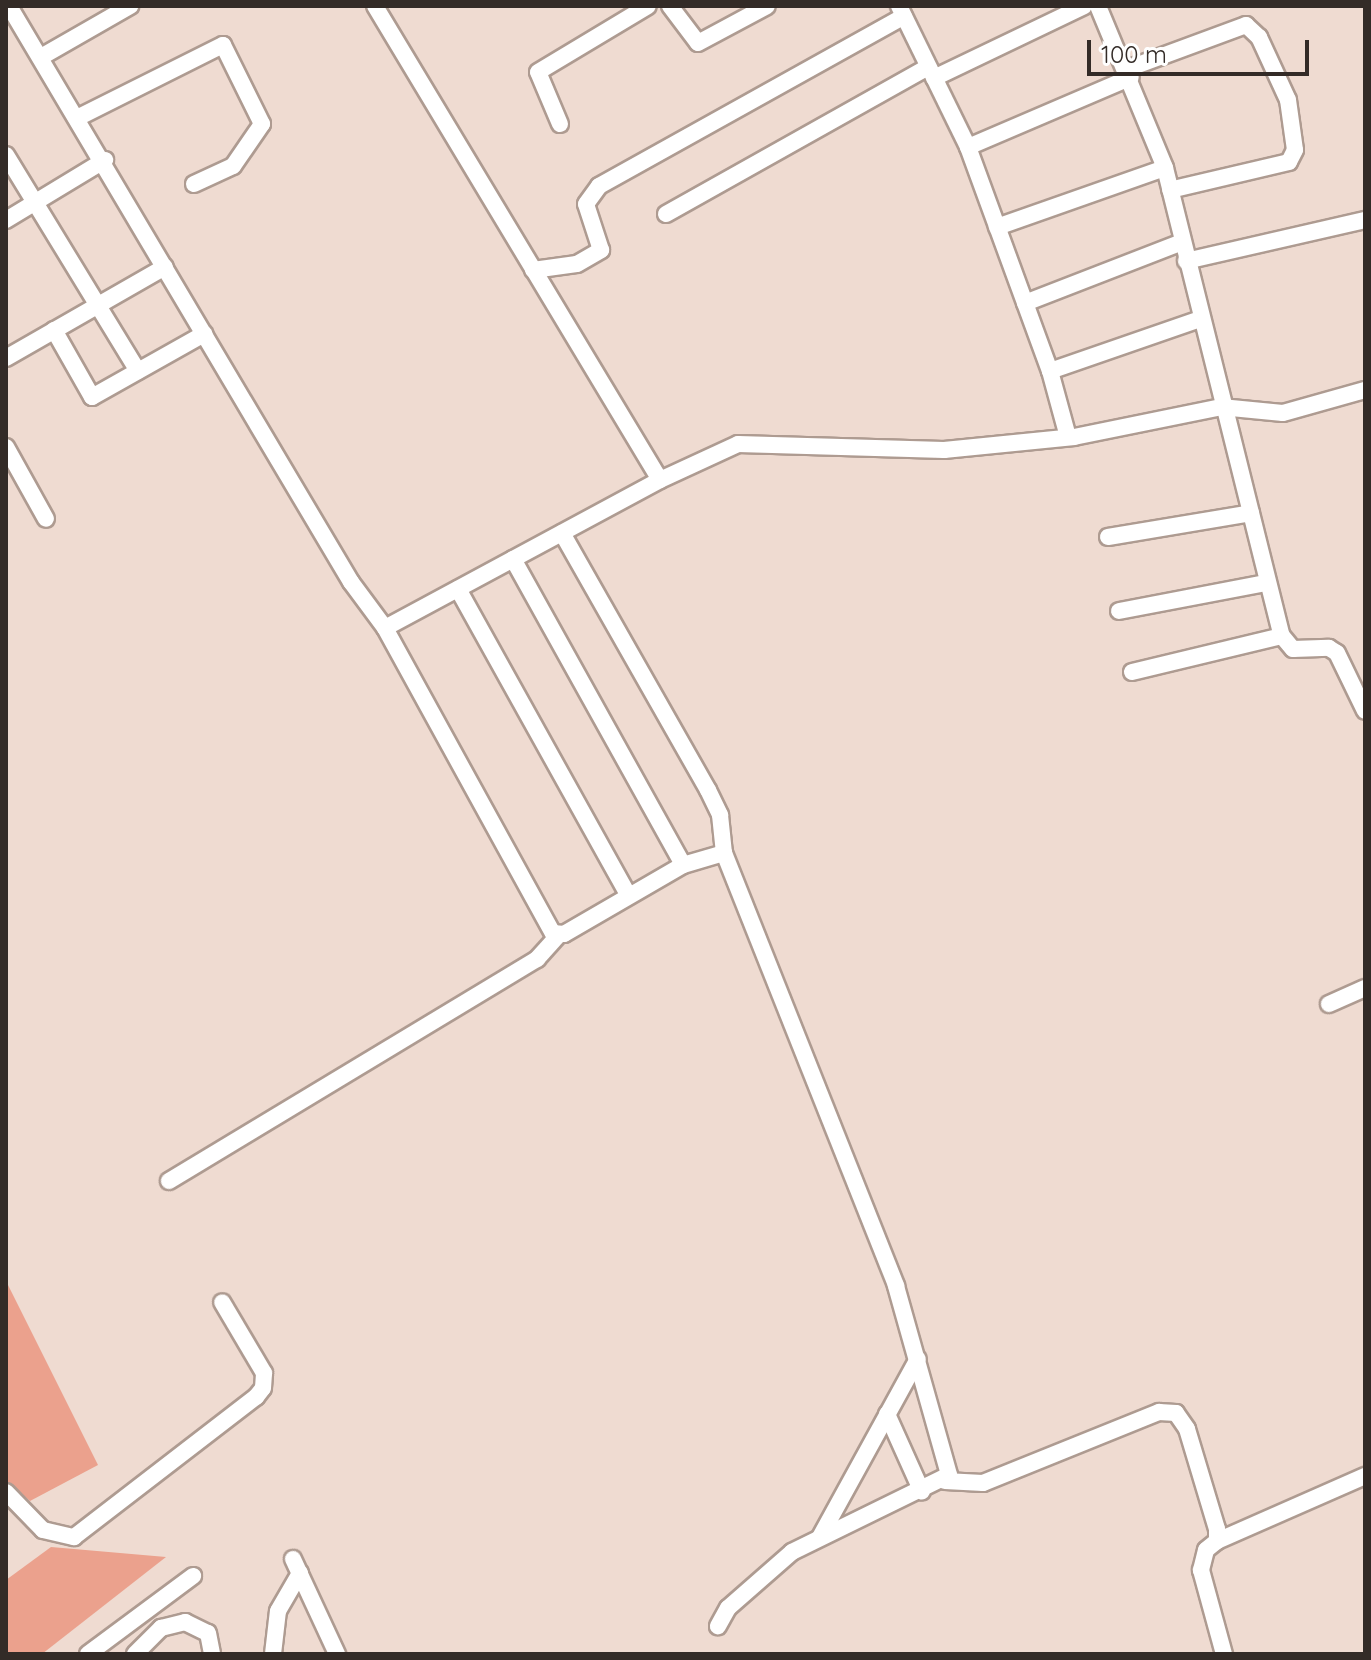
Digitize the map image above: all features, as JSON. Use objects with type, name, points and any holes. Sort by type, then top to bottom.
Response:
[{"type":"street","points":[[9,6],[12,24],[41,57],[79,117],[351,582],[385,628],[549,927],[558,936]]},
{"type":"street","points":[[41,57],[130,6]]},
{"type":"street","points":[[375,6],[660,480]]},
{"type":"street","points":[[560,124],[538,72],[648,6]]},
{"type":"street","points":[[670,6],[698,43],[767,6]]},
{"type":"street","points":[[666,214],[931,72],[1084,6]]},
{"type":"street","points":[[1098,6],[1129,73],[1165,168],[1221,407],[1282,636],[1293,649],[1329,648],[1337,653],[1365,711]]},
{"type":"street","points":[[533,270],[577,264],[601,250],[586,204],[599,186],[901,11],[968,147],[1050,371],[1068,437]]},
{"type":"street","points":[[968,147],[1129,73],[1246,25],[1259,37],[1288,100],[1295,150],[1289,162],[1170,190]]},
{"type":"street","points":[[79,117],[223,45],[262,124],[233,166],[194,184]]},
{"type":"street","points":[[6,155],[38,202],[138,371]]},
{"type":"street","points":[[6,220],[105,160]]},
{"type":"street","points":[[997,227],[1165,168]]},
{"type":"street","points":[[1186,261],[1365,220]]},
{"type":"street","points":[[1025,303],[1182,242]]},
{"type":"street","points":[[6,358],[165,267]]},
{"type":"street","points":[[1050,371],[1200,319]]},
{"type":"street","points":[[54,330],[92,397],[204,334]]},
{"type":"street","points":[[385,628],[660,480],[738,444],[944,450],[1068,437],[1221,407],[1283,413],[1365,390]]},
{"type":"street","points":[[6,447],[46,519]]},
{"type":"street","points":[[1108,537],[1251,513]]},
{"type":"street","points":[[562,533],[720,815],[724,853],[879,1240],[950,1469],[945,1481]]},
{"type":"street","points":[[513,559],[683,865]]},
{"type":"street","points":[[1119,611],[1266,583]]},
{"type":"street","points":[[458,589],[627,893]]},
{"type":"street","points":[[1132,672],[1282,636]]},
{"type":"street","points":[[169,1181],[537,959],[558,936],[627,893],[683,865],[724,853]]},
{"type":"street","points":[[1329,1004],[1365,988]]},
{"type":"street","points":[[6,1492],[43,1530],[60,1538],[74,1537],[256,1397],[263,1388],[264,1373],[222,1302]]},
{"type":"street","points":[[820,1537],[918,1359]]},
{"type":"street","points":[[718,1626],[728,1608],[767,1571],[820,1537],[945,1481],[983,1483],[1168,1410],[1187,1429],[1217,1541]]},
{"type":"street","points":[[887,1414],[922,1492]]},
{"type":"street","points":[[1224,1654],[1201,1570],[1206,1550],[1217,1541],[1365,1476]]},
{"type":"street","points":[[273,1654],[278,1611],[297,1566],[337,1654]]},
{"type":"street","points":[[88,1654],[193,1576]]},
{"type":"street","points":[[135,1654],[161,1628],[185,1622],[208,1633],[212,1654]]},
{"type":"building","points":[[6,1281],[98,1465],[30,1501],[6,1481]]},
{"type":"building","points":[[51,1547],[166,1557],[42,1654],[6,1654],[6,1580]]}]
